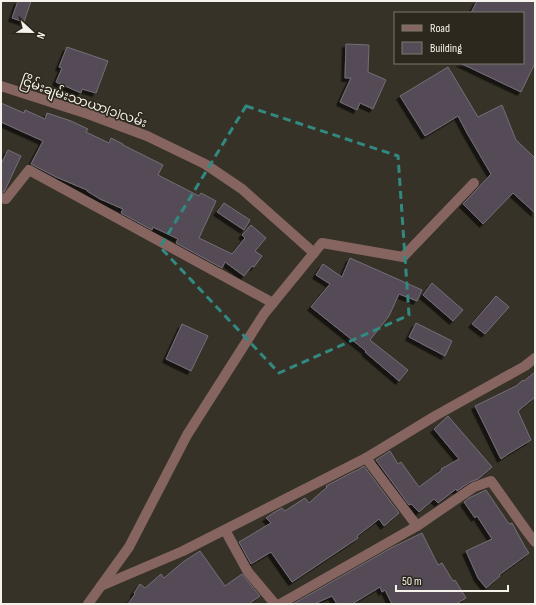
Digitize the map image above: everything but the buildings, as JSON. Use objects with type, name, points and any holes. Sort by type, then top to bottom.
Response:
[{"type":"street","name":"ငြိမ်းချမ်းသာယာ(၁)လမ်း","points":[[1,86],[88,114],[140,133],[205,164],[242,189],[314,253]]},
{"type":"street","points":[[4,199],[29,170],[273,302]]},
{"type":"street","points":[[88,604],[129,547],[187,435],[264,314],[322,244],[403,257],[474,183]]},
{"type":"street","points":[[101,586],[182,551],[366,458],[435,416],[525,366],[535,358]]},
{"type":"street","points":[[366,458],[417,526]]},
{"type":"street","points":[[280,604],[417,526],[474,487],[491,480],[535,542]]},
{"type":"street","points":[[225,530],[248,572],[275,604]]},
{"type":"highlighted area","points":[[246,106],[398,156],[409,315],[279,373],[160,247]]}]
